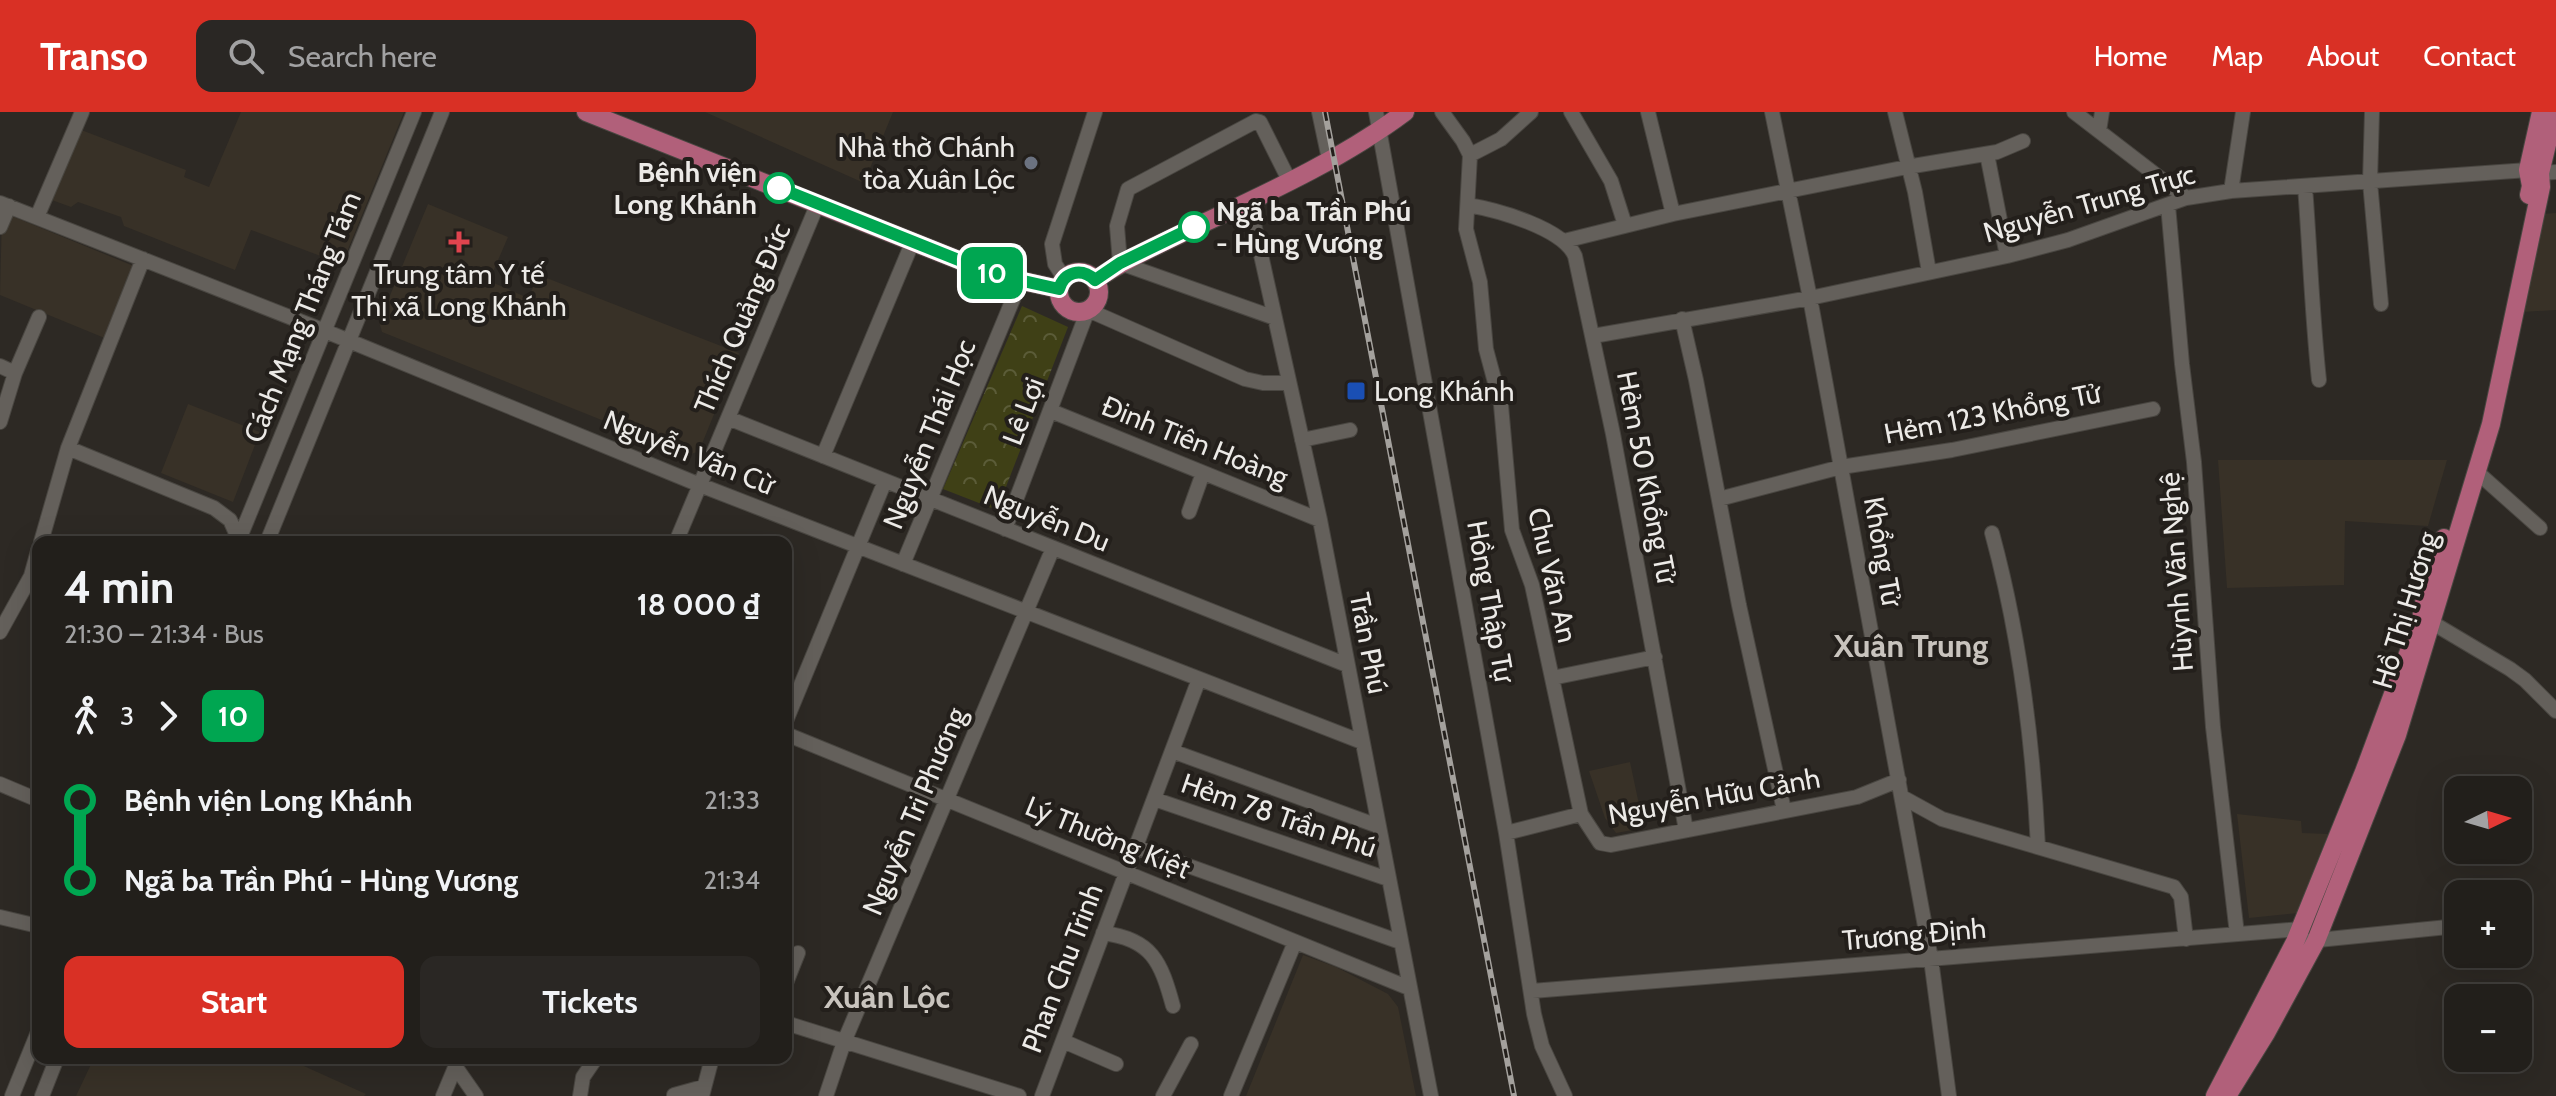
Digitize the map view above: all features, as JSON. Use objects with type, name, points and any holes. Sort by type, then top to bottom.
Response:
[{"type":"main road","points":[[586,112],[996,275],[1061,284],[1078,272],[1088,274],[1095,280],[1099,296],[1088,310],[1078,313],[1066,308],[1060,300],[1061,284]]},
{"type":"main road","points":[[1095,280],[1120,263],[1329,159],[1379,131],[1405,112]]},
{"type":"main road","name":"Hồ Thị Hương","points":[[2227,1096],[2266,1033],[2397,735],[2491,424],[2541,187],[2541,112]]},
{"type":"main road","name":"Hồ Thị Hương","points":[[2215,1096],[2308,936],[2421,619],[2426,592],[2480,418],[2531,186],[2541,171],[2555,112]]},
{"type":"street","points":[[37,217],[82,112]]},
{"type":"street","name":"Cách Mạng Tháng Tám","points":[[241,536],[414,112]]},
{"type":"street","name":"Cách Mạng Tháng Tám","points":[[269,536],[442,112]]},
{"type":"street","points":[[1061,284],[1052,244],[1095,112]]},
{"type":"street","points":[[1319,112],[1329,159]]},
{"type":"street","name":"Hồng Thập Tự","points":[[1376,112],[1542,1046],[1565,1096]]},
{"type":"street","points":[[1442,112],[1470,155],[1495,144],[1531,112]]},
{"type":"street","points":[[1571,112],[1611,181],[1625,225]]},
{"type":"street","points":[[1648,112],[1673,214]]},
{"type":"street","name":"Khổng Tử","points":[[1772,112],[1810,298],[1899,780],[1931,959],[1949,1096]]},
{"type":"street","points":[[1895,112],[1915,192],[1929,272]]},
{"type":"street","points":[[2074,112],[2186,198]]},
{"type":"street","points":[[2099,131],[2102,112]]},
{"type":"street","points":[[2231,191],[2243,112]]},
{"type":"street","points":[[2372,112],[2370,182],[2381,304]]},
{"type":"street","points":[[1275,318],[1120,263],[1117,226],[1128,189],[1251,122],[1260,122],[1289,180]]},
{"type":"street","points":[[1468,205],[1509,214],[1564,241],[1788,190],[1987,154],[2012,148],[2023,141]]},
{"type":"street","points":[[1987,154],[2007,256]]},
{"type":"street","name":"Chu Văn An","points":[[1470,155],[1466,229],[1480,282],[1486,349],[1501,405],[1512,530],[1532,585],[1581,814]]},
{"type":"street","name":"Nguyễn Trung Trực","points":[[1593,336],[1810,298],[2007,256],[2068,240],[2186,198],[2231,191],[2541,171]]},
{"type":"street","points":[[2305,186],[2313,285],[2311,308],[2319,380]]},
{"type":"street","name":"Trần Phú","points":[[1249,201],[1320,520],[1431,1096]]},
{"type":"street","name":"Thích Quảng Đức","points":[[679,536],[818,203]]},
{"type":"street","points":[[0,227],[4,204]]},
{"type":"street","name":"Nguyễn Văn Cừ","points":[[4,204],[325,331],[700,485],[1362,742]]},
{"type":"street","name":"Hùynh Văn Nghệ","points":[[2168,205],[2194,462],[2213,727],[2237,934]]},
{"type":"street","points":[[823,456],[913,241]]},
{"type":"street","name":"Hẻm 50 Khổng Tử","points":[[1564,241],[1575,256],[1593,336],[1686,830]]},
{"type":"street","points":[[43,536],[68,448],[143,259]]},
{"type":"street","name":"Nguyễn Thái Học","points":[[903,564],[1021,280]]},
{"type":"street","points":[[1088,310],[1245,379],[1289,383]]},
{"type":"street","name":"Lê Lợi","points":[[1005,529],[1088,310]]},
{"type":"street","points":[[0,422],[15,373],[39,317]]},
{"type":"street","points":[[1682,319],[1784,810]]},
{"type":"street","points":[[0,366],[15,373]]},
{"type":"street","name":"Hẻm 123 Khổng Tử","points":[[1719,499],[1841,467],[1967,447],[2153,409]]},
{"type":"street","name":"Đinh Tiên Hoàng","points":[[1051,411],[1320,520]]},
{"type":"street","name":"Nguyễn Du","points":[[728,418],[1347,665]]},
{"type":"street","points":[[1302,440],[1350,430]]},
{"type":"street","points":[[68,448],[214,508],[230,520],[237,536]]},
{"type":"street","points":[[2477,472],[2540,528]]},
{"type":"street","points":[[1189,512],[1203,473]]},
{"type":"street","points":[[792,706],[885,481]]},
{"type":"street","points":[[1992,533],[2007,590],[2032,751],[2038,847]]},
{"type":"street","name":"Nguyễn Tri Phương","points":[[826,1096],[844,1042],[1053,548]]},
{"type":"street","points":[[0,632],[32,572]]},
{"type":"street","points":[[2431,622],[2510,669],[2556,711]]},
{"type":"street","name":"Chu Văn An","points":[[1552,678],[1655,657]]},
{"type":"street","name":"Phan Chu Trinh","points":[[1042,1096],[1199,679]]},
{"type":"street","name":"Lý Thường Kiệt","points":[[792,736],[1409,988]]},
{"type":"street","points":[[1172,751],[1378,826]]},
{"type":"street","name":"Nguyễn Hữu Cảnh","points":[[1506,833],[1581,814],[1600,843],[1605,845],[1857,797],[1899,780]]},
{"type":"street","points":[[0,784],[32,797]]},
{"type":"street","points":[[1902,797],[1942,819],[2174,887],[2181,897],[2186,939]]},
{"type":"street","name":"Hẻm 78 Trần Phú","points":[[1154,799],[1388,879]]},
{"type":"street","points":[[1136,847],[1400,942]]},
{"type":"street","points":[[0,917],[32,925]]},
{"type":"street","name":"Trương Định","points":[[1532,991],[2237,934],[2308,936],[2444,927]]},
{"type":"street","points":[[1103,933],[1125,936],[1150,951],[1163,970],[1173,1006]]},
{"type":"street","points":[[1231,1096],[1295,942]]},
{"type":"street","points":[[792,968],[798,953]]},
{"type":"street","points":[[792,1025],[1019,1096]]},
{"type":"street","points":[[1063,1041],[1116,1064]]},
{"type":"street","points":[[1163,1096],[1191,1044]]},
{"type":"street","points":[[12,1096],[32,1047]]},
{"type":"street","points":[[42,1096],[55,1064]]},
{"type":"street","points":[[443,1096],[456,1064]]},
{"type":"street","points":[[458,1064],[476,1096]]},
{"type":"street","points":[[580,1096],[583,1077],[592,1064]]},
{"type":"street","points":[[674,1095],[703,1092],[710,1064]]},
{"type":"shaded area","points":[[241,112],[404,112],[342,264],[251,230],[235,270],[124,226],[121,217],[78,202],[71,207],[49,199],[76,128],[186,170],[184,177],[209,187]]},
{"type":"shaded area","points":[[705,112],[893,112],[864,183]]},
{"type":"shaded area","points":[[428,204],[508,237],[490,279],[462,269],[528,298],[539,275],[739,353],[699,451],[689,455],[382,332],[379,322]]},
{"type":"shaded area","points":[[2,212],[136,267],[107,339],[0,295]]},
{"type":"shaded area","points":[[2556,213],[2556,310],[2522,312],[2542,214]]},
{"type":"shaded area","points":[[188,404],[260,432],[233,502],[161,473]]},
{"type":"shaded area","points":[[2218,460],[2447,460],[2428,526],[2345,521],[2344,585],[2227,588]]},
{"type":"shaded area","points":[[1630,762],[1644,828],[1616,833],[1605,818],[1589,771]]},
{"type":"shaded area","points":[[2237,814],[2301,821],[2302,833],[2328,834],[2298,913],[2249,918]]},
{"type":"shaded area","points":[[1303,955],[1336,967],[1388,994],[1398,1007],[1416,1096],[1246,1096]]},
{"type":"shaded area","points":[[91,1064],[299,1064],[366,1094],[364,1096],[76,1096]]},
{"type":"green space","points":[[1022,306],[1068,327],[997,510],[943,489]]},
{"type":"railway","points":[[1325,112],[1514,1096]]},
{"type":"bus line","name":"10","points":[[779,188],[996,275],[1059,289],[1064,278],[1072,273],[1085,273],[1095,280],[1120,263],[1194,227]]},
{"type":"place","name":"Nhà thờ Chánh tòa Xuân Lộc","points":[[1031,163]]},
{"type":"place","name":"Bệnh viện Long Khánh","points":[[779,188]]},
{"type":"place","name":"Ngã ba Trần Phú - Hùng Vương","points":[[1194,227]]},
{"type":"place","name":"Trung tâm Y tế Thị xã Long Khánh","points":[[459,242]]},
{"type":"place","name":"Long Khánh","points":[[1356,391]]},
{"type":"district","name":"Xuân Trung","points":[[1911,646]]},
{"type":"district","name":"Xuân Lộc","points":[[887,997]]}]
